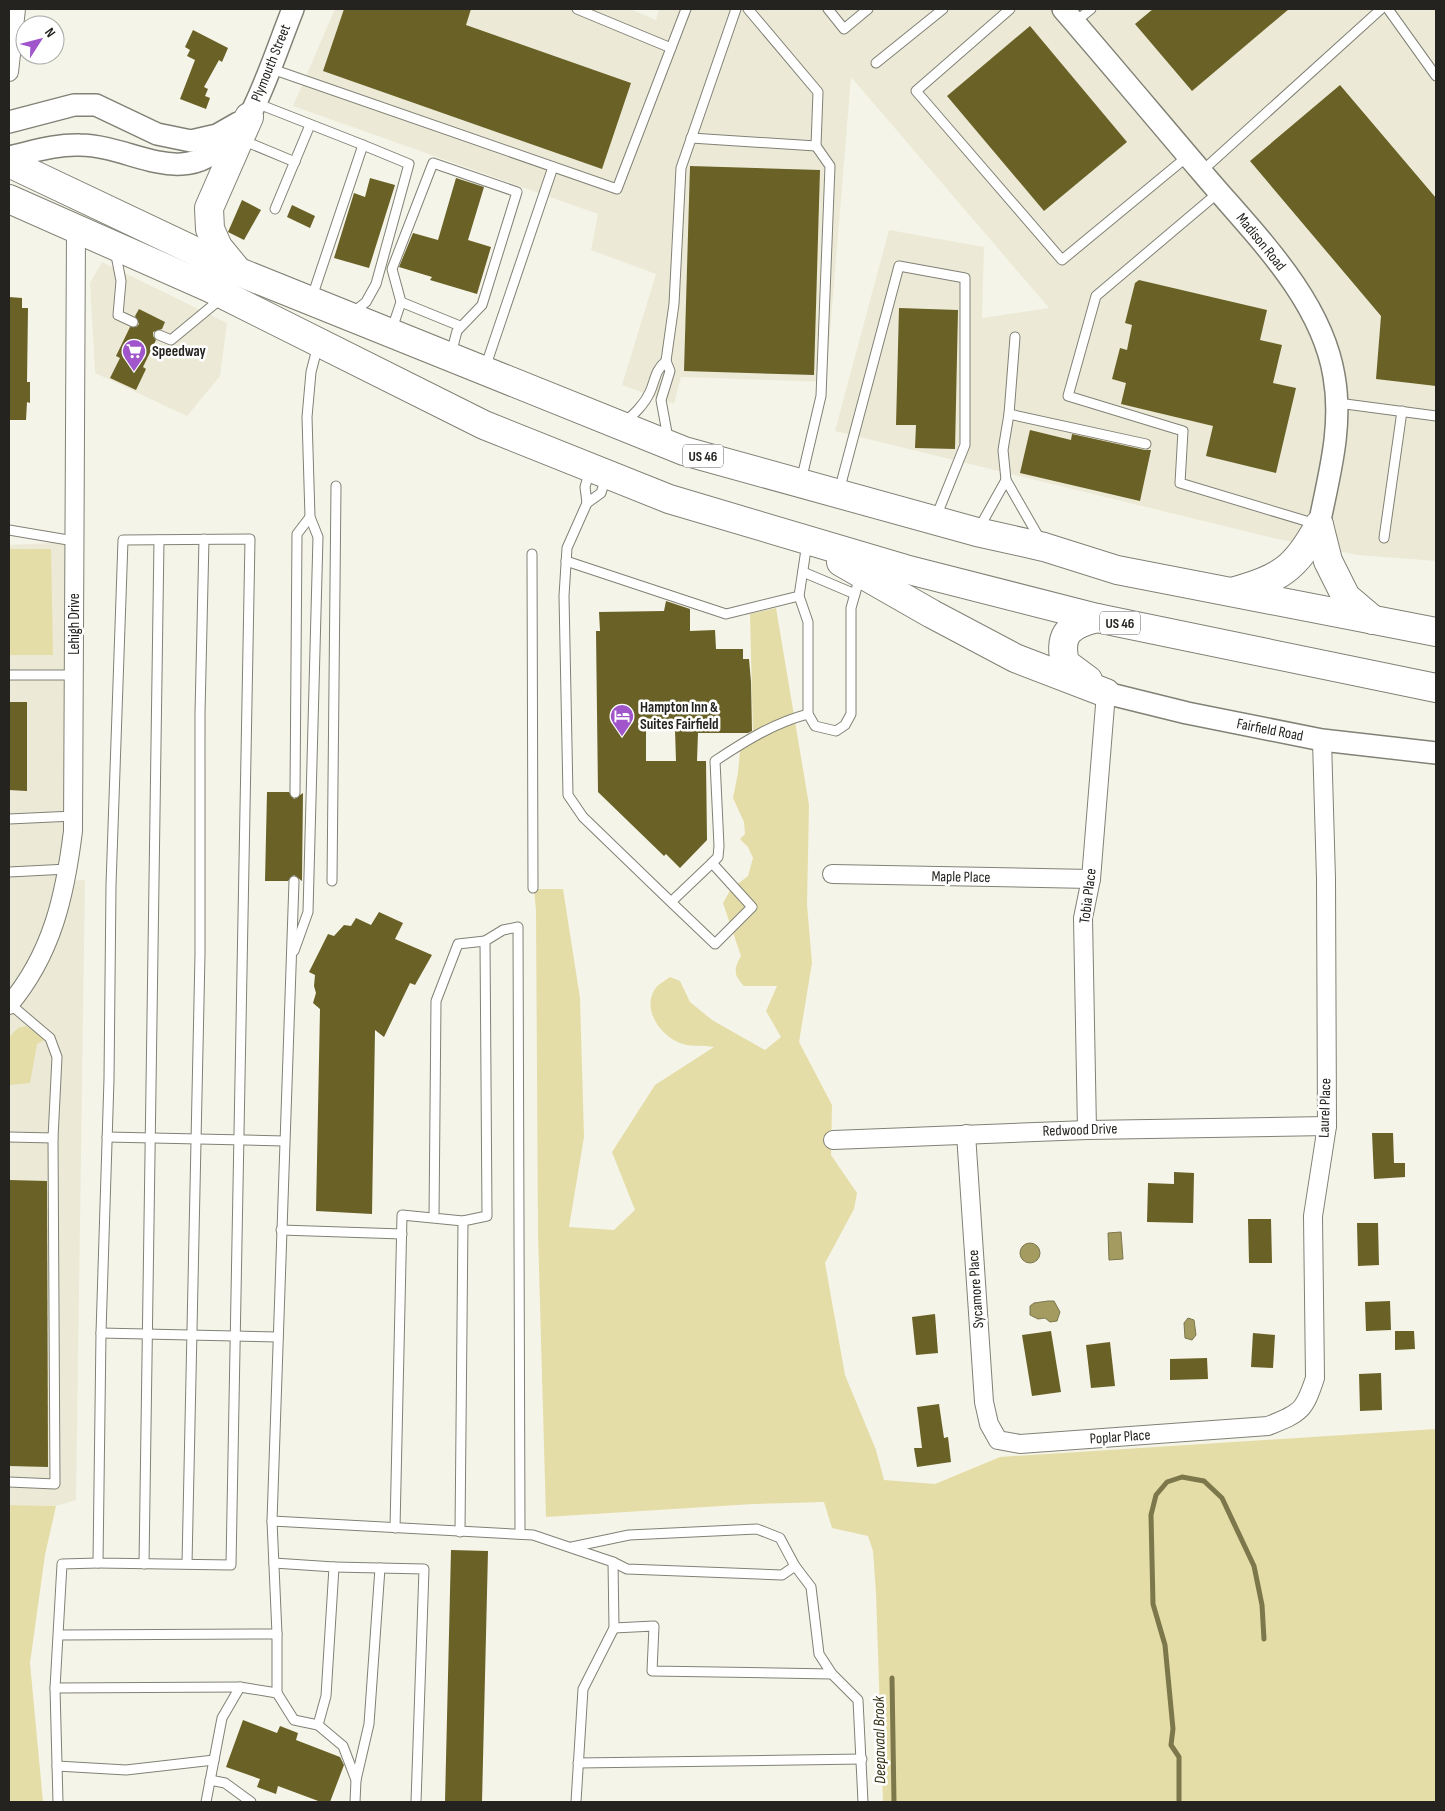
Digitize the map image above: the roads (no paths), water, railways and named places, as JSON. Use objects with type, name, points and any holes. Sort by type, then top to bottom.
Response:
[{"type":"highway","points":[[239,272],[218,247],[210,228],[209,208],[248,119]]},
{"type":"highway","name":"US 46","points":[[9,163],[239,272],[670,446],[977,532],[1044,547],[1117,570],[1436,632]]},
{"type":"highway","name":"US 46","points":[[9,199],[225,295],[484,426],[669,499],[807,542],[1097,618],[1436,688]]},
{"type":"highway","points":[[1230,593],[1261,584],[1282,574],[1305,550],[1319,524]]},
{"type":"highway","points":[[1319,524],[1328,561],[1346,596],[1374,621]]},
{"type":"highway","points":[[807,542],[858,584],[1015,658],[1106,693]]},
{"type":"highway","points":[[1097,618],[1074,624],[1066,636],[1062,648],[1065,663],[1106,693]]},
{"type":"street","points":[[9,72],[16,9]]},
{"type":"street","name":"Plymouth Street","points":[[9,157],[57,146],[80,145],[100,147],[161,165],[179,165],[199,161],[223,147],[248,119],[293,9]]},
{"type":"street","name":"Madison Road","points":[[1076,13],[1195,164],[1286,274],[1312,311],[1329,353],[1338,403],[1336,443],[1319,524]]},
{"type":"street","name":"Plymouth Street","points":[[9,122],[74,104],[96,104],[157,134],[191,142],[217,135],[248,119]]},
{"type":"street","name":"Lehigh Drive","points":[[9,1004],[21,991],[44,952],[66,885],[74,816],[76,229]]},
{"type":"street","name":"Fairfield Road","points":[[1106,693],[1187,713],[1322,740],[1436,753]]},
{"type":"street","name":"Tobia Place","points":[[1087,1130],[1083,918],[1091,879],[1106,693]]},
{"type":"street","name":"Laurel Place","points":[[1242,1428],[1268,1426],[1294,1416],[1307,1403],[1315,1378],[1313,1216],[1327,1126],[1326,889],[1322,740]]},
{"type":"street","name":"Maple Place","points":[[832,874],[1091,879]]},
{"type":"street","name":"Redwood Drive","points":[[833,1140],[1087,1130],[1327,1126]]},
{"type":"street","name":"Sycamore Place","points":[[966,1134],[984,1402],[989,1424],[998,1440]]},
{"type":"street","name":"Poplar Place","points":[[998,1440],[1020,1444],[1242,1428]]},
{"type":"lane","points":[[577,9],[671,48]]},
{"type":"lane","points":[[269,68],[617,189],[686,9]]},
{"type":"lane","points":[[670,446],[661,400],[670,371],[666,361],[674,304],[681,168],[736,9]]},
{"type":"lane","points":[[748,9],[818,92],[816,146],[830,166],[821,396],[801,483]]},
{"type":"lane","points":[[828,9],[844,29],[868,9]]},
{"type":"lane","points":[[876,63],[943,9]]},
{"type":"lane","points":[[1010,9],[916,92],[1062,260],[1195,164],[1381,9]]},
{"type":"lane","points":[[1388,9],[1436,76]]},
{"type":"lane","points":[[248,119],[310,125],[409,164],[376,284],[366,302],[347,317]]},
{"type":"lane","points":[[248,119],[295,162]]},
{"type":"lane","points":[[274,209],[310,125]]},
{"type":"lane","points":[[691,138],[816,146]]},
{"type":"lane","points":[[310,302],[363,145]]},
{"type":"lane","points":[[390,334],[400,302],[392,269],[433,163],[517,192],[482,305],[460,326],[450,358]]},
{"type":"lane","points":[[484,372],[553,167]]},
{"type":"lane","points":[[1220,192],[1096,296],[1068,396],[1183,431],[1180,483],[1319,524]]},
{"type":"lane","points":[[114,246],[121,281],[118,315],[132,322]]},
{"type":"lane","points":[[838,493],[900,266],[965,278],[966,445],[935,520]]},
{"type":"lane","points":[[159,334],[171,340],[225,295]]},
{"type":"lane","points":[[400,302],[460,326]]},
{"type":"lane","points":[[1015,337],[1004,450],[1006,480],[1044,547]]},
{"type":"lane","points":[[290,961],[308,912],[318,537],[310,517],[306,417],[311,372],[318,342]]},
{"type":"lane","points":[[621,426],[643,403],[649,393],[658,367],[666,361]]},
{"type":"lane","points":[[1338,403],[1436,416]]},
{"type":"lane","points":[[1384,538],[1402,411]]},
{"type":"lane","points":[[1008,414],[1146,444]]},
{"type":"lane","points":[[587,503],[585,487],[599,471]]},
{"type":"lane","points":[[599,471],[601,493],[587,503],[567,548],[564,596],[568,795],[583,817],[715,944],[752,907],[712,863]]},
{"type":"lane","points":[[977,532],[1006,480]]},
{"type":"lane","points":[[332,881],[336,486]]},
{"type":"lane","points":[[295,792],[297,534],[310,517]]},
{"type":"lane","points":[[9,530],[74,541]]},
{"type":"lane","points":[[186,1564],[196,1141],[204,539]]},
{"type":"lane","points":[[58,1802],[55,1688],[62,1564],[231,1565],[250,539],[123,540],[111,885],[98,1563]]},
{"type":"lane","points":[[144,1564],[159,540]]},
{"type":"lane","points":[[803,572],[858,584],[852,608],[851,714],[845,725],[836,731],[815,726],[808,714],[808,622],[799,596],[807,542]]},
{"type":"lane","points":[[532,554],[533,888]]},
{"type":"lane","points":[[566,561],[726,614],[799,596]]},
{"type":"lane","points":[[9,675],[74,675]]},
{"type":"lane","points":[[671,902],[718,857],[716,761],[758,734],[789,719],[808,714]]},
{"type":"lane","points":[[9,820],[74,816]]},
{"type":"lane","points":[[9,872],[68,869]]},
{"type":"lane","points":[[294,881],[272,1521],[277,1634],[277,1693],[294,1720],[318,1725],[343,1746],[356,1780]]},
{"type":"lane","points":[[434,1218],[436,1001],[458,944],[485,941],[504,930],[518,927],[520,1534]]},
{"type":"lane","points":[[395,1528],[402,1215],[463,1221],[487,1216],[485,941]]},
{"type":"lane","points":[[9,1004],[50,1038],[57,1058],[52,1138],[55,1484],[9,1482]]},
{"type":"lane","points":[[9,1136],[52,1138]]},
{"type":"lane","points":[[107,1137],[196,1141],[284,1141]]},
{"type":"lane","points":[[460,1532],[463,1221]]},
{"type":"lane","points":[[281,1230],[402,1234]]},
{"type":"lane","points":[[101,1333],[278,1336]]},
{"type":"lane","points":[[272,1521],[520,1534],[570,1547],[627,1569],[782,1575],[795,1566]]},
{"type":"lane","points":[[570,1547],[628,1535],[757,1529],[780,1538],[795,1566],[811,1587],[818,1654],[832,1674],[858,1700],[863,1802]]},
{"type":"lane","points":[[576,1802],[584,1689],[614,1628],[613,1562]]},
{"type":"lane","points":[[274,1563],[334,1567],[424,1569],[416,1802]]},
{"type":"lane","points":[[318,1725],[326,1696],[334,1567]]},
{"type":"lane","points":[[355,1802],[356,1780],[370,1724],[380,1568]]},
{"type":"lane","points":[[614,1628],[654,1626],[652,1671],[832,1674]]},
{"type":"lane","points":[[59,1635],[277,1634]]},
{"type":"lane","points":[[55,1688],[240,1687],[277,1693]]},
{"type":"lane","points":[[206,1802],[222,1718],[240,1687]]},
{"type":"lane","points":[[578,1763],[862,1759]]},
{"type":"lane","points":[[57,1766],[126,1770],[214,1760]]},
{"type":"lane","points":[[210,1780],[225,1783],[252,1802]]},
{"type":"waterway","points":[[1179,1802],[1179,1757],[1171,1745],[1173,1729],[1165,1645],[1153,1604],[1151,1515],[1156,1495],[1167,1482],[1182,1477],[1204,1481],[1222,1498],[1254,1566],[1262,1605],[1264,1639]]},
{"type":"waterway","name":"Deepavaal Brook","points":[[892,1678],[894,1802]]},
{"type":"place","name":"Speedway","points":[[134,372]]},
{"type":"place","name":"Hampton Inn & Suites Fairfield","points":[[622,737]]}]
